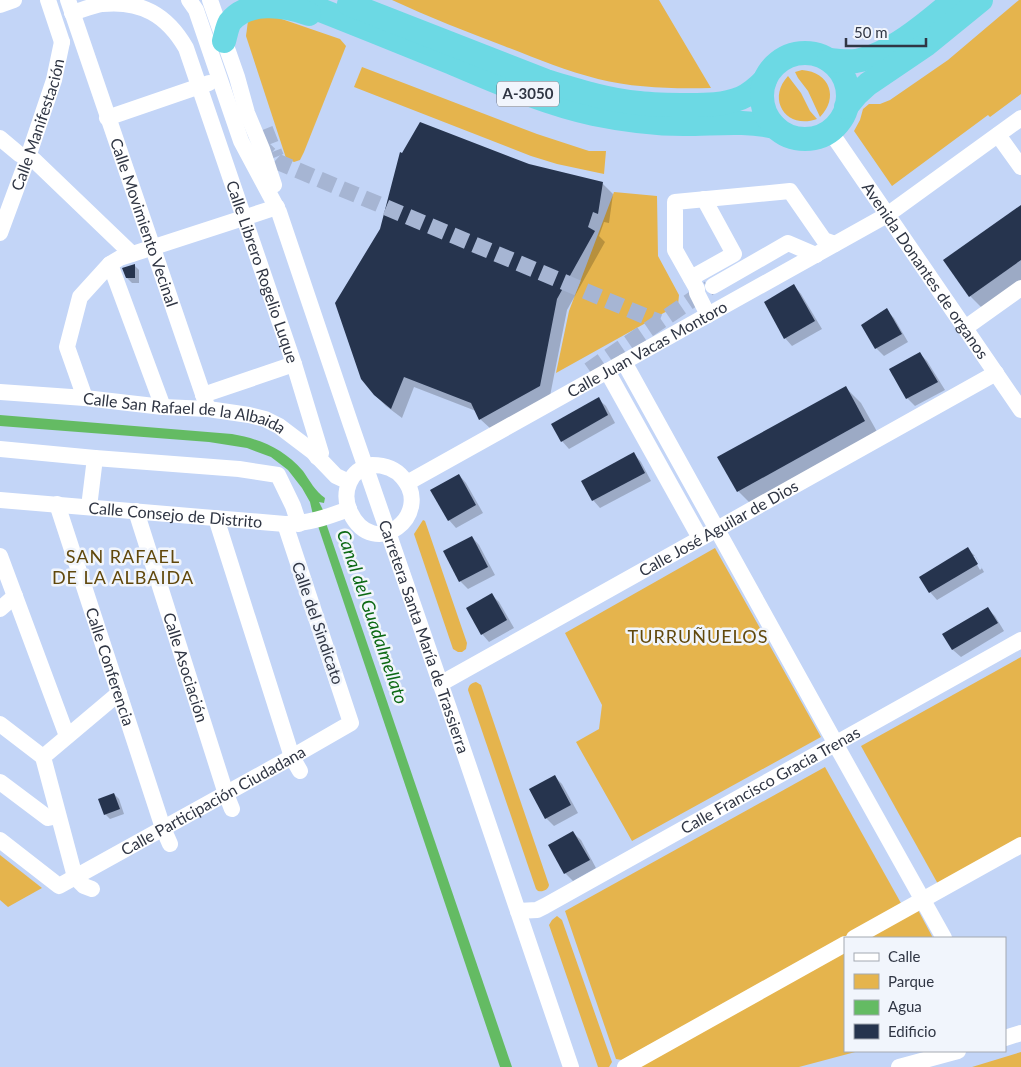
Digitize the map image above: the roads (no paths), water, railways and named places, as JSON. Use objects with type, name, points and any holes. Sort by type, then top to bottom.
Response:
[{"type":"highway","name":"A-3050","points":[[295,0],[562,106],[631,120],[658,123],[760,123],[775,126],[787,135],[802,139],[816,137],[830,131]]},
{"type":"highway","name":"A-3050","points":[[339,0],[553,83],[606,97],[637,103],[664,105],[729,103],[742,98],[753,92],[765,80],[771,68],[792,54],[805,52],[818,54],[829,60],[845,62],[866,58],[886,50],[954,0]]},
{"type":"highway","points":[[360,0],[438,38]]},
{"type":"highway","points":[[846,107],[868,84],[927,44],[981,0]]},
{"type":"highway","points":[[216,43],[235,14],[248,5],[258,2],[278,4],[401,42]]},
{"type":"highway","points":[[829,60],[839,69],[846,81],[848,94],[846,107],[840,121],[830,131]]},
{"type":"highway","points":[[765,80],[762,89],[764,110],[775,126]]},
{"type":"street","points":[[0,5],[14,0]]},
{"type":"street","points":[[48,0],[62,42],[80,37]]},
{"type":"street","points":[[190,0],[237,77],[252,93],[265,130]]},
{"type":"street","points":[[210,0],[220,79],[241,142],[277,207]]},
{"type":"street","name":"Calle Librero Rogelio Luque","points":[[70,7],[120,3],[140,5],[155,12],[179,35],[186,48],[294,364],[321,453],[317,457]]},
{"type":"street","name":"Calle Movimiento Vecinal","points":[[70,7],[206,402]]},
{"type":"street","name":"Calle Manifestación","points":[[0,233],[54,80],[62,42]]},
{"type":"street","points":[[216,43],[248,135]]},
{"type":"street","points":[[237,77],[243,100],[276,192],[277,207]]},
{"type":"street","points":[[107,118],[220,79]]},
{"type":"street","name":"Calle Juan Vacas Montoro","points":[[407,483],[887,215],[1021,118]]},
{"type":"street","name":"Avenida Donantes de organos","points":[[830,131],[1021,410]]},
{"type":"street","points":[[998,135],[1021,167]]},
{"type":"street","points":[[0,138],[19,154],[34,160],[132,254]]},
{"type":"street","points":[[708,315],[697,294],[697,289],[675,250],[675,202],[790,192],[824,240],[835,244]]},
{"type":"street","points":[[691,278],[734,254],[704,199]]},
{"type":"street","points":[[85,398],[67,347],[80,298],[110,264],[120,258],[277,207]]},
{"type":"street","name":"Carretera Santa María de Trassierra","points":[[277,207],[571,1067]]},
{"type":"street","points":[[712,286],[788,243],[816,255]]},
{"type":"street","points":[[110,264],[163,406]]},
{"type":"street","points":[[965,328],[1021,288]]},
{"type":"street","points":[[624,362],[943,937]]},
{"type":"street","points":[[206,402],[294,364]]},
{"type":"street","points":[[500,430],[512,413],[589,370]]},
{"type":"street","points":[[607,371],[700,538]]},
{"type":"street","name":"Calle José Aguilar de Dios","points":[[440,684],[996,373]]},
{"type":"street","name":"Calle San Rafael de la Albaida","points":[[0,392],[163,406],[206,402],[265,419],[279,426],[312,451],[336,476],[349,482]]},
{"type":"street","points":[[0,449],[239,469],[278,475],[299,523]]},
{"type":"street","points":[[89,507],[95,458]]},
{"type":"street","points":[[379,465],[389,468],[400,475],[407,483],[411,506],[400,526],[388,533],[376,534],[366,530],[355,520],[349,509],[347,493],[349,482],[358,471],[366,467],[379,465]]},
{"type":"street","name":"Calle Consejo de Distrito","points":[[0,500],[299,523],[330,516],[349,509]]},
{"type":"street","name":"Calle Conferencia","points":[[57,504],[163,828],[170,844]]},
{"type":"street","name":"Calle Asociación","points":[[136,511],[232,809]]},
{"type":"street","points":[[216,518],[296,764]]},
{"type":"street","name":"Calle del Sindicato","points":[[299,523],[351,723]]},
{"type":"street","points":[[0,556],[67,736]]},
{"type":"street","points":[[0,609],[16,596]]},
{"type":"street","name":"Calle Francisco Gracia Trenas","points":[[518,911],[537,910],[545,906],[1021,640]]},
{"type":"street","points":[[43,757],[119,693]]},
{"type":"street","name":"Calle Participación Ciudadana","points":[[0,840],[59,886],[226,794],[296,764],[351,723]]},
{"type":"street","points":[[0,724],[43,757],[74,877],[84,886],[92,889]]},
{"type":"street","points":[[0,782],[48,818],[58,816]]},
{"type":"street","points":[[856,937],[1021,845]]},
{"type":"street","points":[[624,1067],[844,945]]},
{"type":"street","points":[[1006,1038],[1021,1033]]},
{"type":"street","points":[[900,1067],[954,1052]]},
{"type":"water","points":[[0,415],[232,434],[252,439],[271,446],[287,456],[303,471],[315,489],[325,498],[324,503],[319,502],[324,512],[313,515],[310,502],[288,470],[271,457],[247,448],[209,442],[0,426]]},
{"type":"water","points":[[326,523],[512,1067],[500,1067],[318,526]]},
{"type":"tunnel","points":[[265,129],[276,157]]},
{"type":"tunnel","points":[[258,144],[278,162],[659,322]]},
{"type":"tunnel","points":[[589,370],[709,288]]},
{"type":"district","name":"SAN RAFAEL DE LA ALBAIDA","points":[[123,567]]},
{"type":"district","name":"TURRUÑUELOS","points":[[698,637]]},
{"type":"water label","name":"Canal del Guadalmellato","points":[[372,617]]}]
